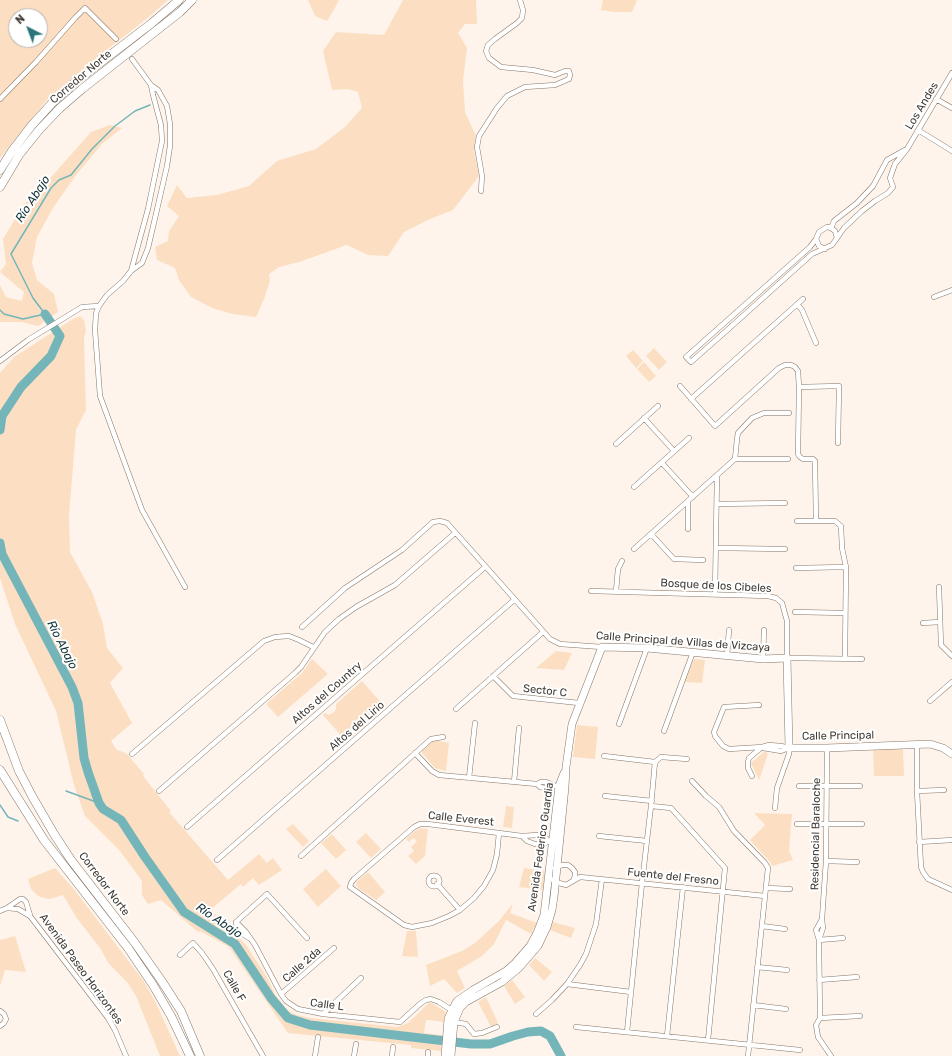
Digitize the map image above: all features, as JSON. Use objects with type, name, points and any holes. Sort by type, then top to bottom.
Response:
[{"type":"highway","name":"Corredor Norte","points":[[0,170],[12,151],[32,125],[54,101],[75,82],[179,0]]},
{"type":"highway","name":"Corredor Norte","points":[[0,187],[19,155],[60,108],[82,88],[180,12],[192,0]]},
{"type":"highway","name":"Corredor Norte","points":[[0,720],[19,771],[54,834],[71,860],[135,943],[161,980],[181,1011],[200,1056]]},
{"type":"highway","name":"Corredor Norte","points":[[0,770],[44,840],[128,948],[153,985],[172,1016],[190,1056]]},
{"type":"street","points":[[481,191],[482,176],[477,147],[479,136],[506,96],[525,87],[556,85],[569,79],[570,75],[569,71],[555,75],[533,70],[501,67],[489,58],[486,52],[488,45],[517,24],[522,18],[523,10],[520,0]]},
{"type":"street","points":[[0,99],[85,8],[116,39]]},
{"type":"street","points":[[132,59],[151,85],[158,90],[164,101],[168,112],[170,146],[166,172],[148,248],[142,263],[131,271],[123,281],[107,295],[96,313],[95,330],[100,396],[142,510],[185,587]]},
{"type":"street","name":"Los Andes","points":[[837,238],[844,228],[862,211],[874,201],[888,193],[893,187],[890,178],[894,167],[907,149],[952,73]]},
{"type":"street","points":[[131,271],[148,209],[162,141],[160,120],[152,95],[151,85]]},
{"type":"street","points":[[936,99],[952,108]]},
{"type":"street","points":[[918,130],[952,151]]},
{"type":"street","points":[[831,228],[834,221],[857,203],[873,186],[887,160],[907,149]]},
{"type":"street","points":[[886,162],[891,163],[894,167]]},
{"type":"street","points":[[881,173],[890,178]]},
{"type":"street","points":[[826,227],[831,228],[835,231],[837,238],[832,245],[812,254],[691,362],[686,357],[810,247],[819,232],[826,227]]},
{"type":"street","points":[[816,239],[819,246],[825,249]]},
{"type":"street","points":[[781,272],[786,278]]},
{"type":"street","points":[[934,297],[952,290]]},
{"type":"street","points":[[691,399],[803,299]]},
{"type":"street","points":[[751,300],[756,305]]},
{"type":"street","points":[[797,304],[802,310],[816,343]]},
{"type":"street","points":[[0,361],[45,329],[82,307],[99,306]]},
{"type":"street","points":[[720,328],[725,332]]},
{"type":"street","points":[[680,386],[715,426],[780,368],[785,365],[795,367],[798,371],[799,387],[798,454],[803,459],[813,459],[815,461],[816,521]]},
{"type":"street","points":[[799,387],[839,386],[838,443]]},
{"type":"street","points":[[616,444],[658,406]]},
{"type":"street","points":[[736,459],[738,433],[752,418],[764,413],[789,413]]},
{"type":"street","points":[[644,418],[674,452]]},
{"type":"street","points":[[634,487],[689,438]]},
{"type":"street","points":[[634,549],[736,459],[788,459]]},
{"type":"street","points":[[662,463],[693,497]]},
{"type":"street","points":[[715,594],[717,475]]},
{"type":"street","points":[[705,486],[717,484]]},
{"type":"street","points":[[688,501],[688,529]]},
{"type":"street","points":[[717,504],[785,503]]},
{"type":"street","name":"Calle Principal de Villas de Vizcaya","points":[[302,627],[345,588],[402,550],[432,522],[440,520],[447,524],[456,533],[543,632],[550,639],[560,644],[647,648],[763,659],[862,659]]},
{"type":"street","points":[[797,521],[835,522],[841,526],[842,548],[846,567],[845,659]]},
{"type":"street","points":[[159,791],[295,672],[304,663],[313,647],[325,632],[339,618],[395,585],[456,533]]},
{"type":"street","points":[[651,534],[674,559],[703,560]]},
{"type":"street","points":[[716,548],[785,549]]},
{"type":"street","points":[[616,591],[618,570],[622,561]]},
{"type":"street","name":"Altos del Country","points":[[186,827],[485,567]]},
{"type":"street","points":[[796,568],[846,567]]},
{"type":"street","points":[[939,587],[941,645],[952,656]]},
{"type":"street","name":"Bosque de los Cibeles","points":[[591,591],[768,596],[776,598],[782,603],[787,621],[787,658]]},
{"type":"street","name":"Altos del Lirio","points":[[217,860],[514,600]]},
{"type":"street","points":[[795,612],[845,613]]},
{"type":"street","points":[[922,623],[940,622]]},
{"type":"street","points":[[727,656],[729,630]]},
{"type":"street","points":[[763,659],[764,630]]},
{"type":"street","points":[[456,709],[543,632]]},
{"type":"street","points":[[132,754],[264,641],[275,637],[288,636],[313,647]]},
{"type":"street","name":"Avenida Federico Guardia","points":[[448,1054],[452,1027],[448,1019],[454,1011],[457,1001],[506,971],[527,956],[544,915],[552,879],[559,786],[566,767],[572,724],[602,647]]},
{"type":"street","points":[[619,724],[647,648]]},
{"type":"street","points":[[664,731],[693,652]]},
{"type":"street","name":"Calle Principal","points":[[787,658],[789,748],[930,744],[943,748],[952,754]]},
{"type":"street","name":"Sector C","points":[[493,676],[513,696],[579,704]]},
{"type":"street","points":[[930,701],[952,682]]},
{"type":"street","points":[[758,705],[724,707],[714,732],[715,736],[726,748],[762,747],[781,750],[789,748],[789,754],[777,788],[775,808]]},
{"type":"street","points":[[469,778],[475,722]]},
{"type":"street","points":[[514,782],[520,728]]},
{"type":"street","points":[[301,856],[431,739],[443,737]]},
{"type":"street","points":[[917,744],[917,791],[921,867],[928,880],[952,890]]},
{"type":"street","points":[[752,776],[748,768],[748,762],[750,758],[762,747]]},
{"type":"street","name":"Residencial Baraloche","points":[[827,748],[826,860],[822,919],[823,928],[819,940],[820,1018],[816,1025],[818,1037],[831,1056]]},
{"type":"street","points":[[415,753],[432,771],[439,775],[537,784],[540,787],[545,788],[559,786]]},
{"type":"street","points":[[604,756],[655,762]]},
{"type":"street","points":[[627,1032],[630,992],[652,804],[655,762],[661,757],[687,759]]},
{"type":"street","points":[[692,781],[719,807],[734,831],[768,868],[748,1056]]},
{"type":"street","points":[[799,786],[860,786]]},
{"type":"street","points":[[917,791],[944,790]]},
{"type":"street","points":[[605,796],[671,808],[725,868],[708,1040]]},
{"type":"street","name":"Calle Everest","points":[[460,910],[432,923],[412,927],[404,925],[350,887],[351,882],[414,827],[420,824],[522,836],[537,835],[554,841]]},
{"type":"street","points":[[797,824],[862,824]]},
{"type":"street","points":[[437,884],[460,910],[474,898],[484,886],[493,870],[497,854],[499,833]]},
{"type":"street","name":"Calle Everest","points":[[522,836],[527,841],[535,844],[544,844],[554,841]]},
{"type":"street","points":[[599,836],[647,841]]},
{"type":"street","points":[[919,842],[952,840]]},
{"type":"street","points":[[826,860],[856,862]]},
{"type":"street","points":[[552,879],[566,885],[580,877],[568,865],[553,868]]},
{"type":"street","points":[[573,881],[575,876],[574,872]]},
{"type":"street","name":"Fuente del Fresno","points":[[580,877],[765,896]]},
{"type":"street","points":[[536,1014],[567,984],[580,965],[591,942],[596,924],[602,879]]},
{"type":"street","points":[[667,1036],[683,888]]},
{"type":"street","points":[[766,888],[790,890]]},
{"type":"street","name":"Calle L","points":[[307,938],[267,894],[236,922],[251,939],[281,994],[286,1001],[298,1009],[338,1016],[400,1022],[421,1003],[431,999],[440,1002],[454,1011]]},
{"type":"street","name":"Avenida Paseo Horizontes","points":[[0,911],[20,899],[23,899],[30,916],[108,1018],[126,1056]]},
{"type":"street","name":"Avenida Paseo Horizontes","points":[[7,908],[18,909],[30,916]]},
{"type":"street","points":[[762,926],[785,929]]},
{"type":"street","points":[[819,940],[843,938]]},
{"type":"street","name":"Calle F","points":[[180,955],[193,943],[202,953],[213,969],[263,1056]]},
{"type":"street","name":"Calle 2da","points":[[281,994],[334,948]]},
{"type":"street","points":[[757,967],[787,970]]},
{"type":"street","points":[[323,1014],[362,978]]},
{"type":"street","points":[[819,980],[857,978]]},
{"type":"street","points":[[567,984],[630,992]]},
{"type":"street","points":[[335,1003],[334,1010],[338,1016]]},
{"type":"street","points":[[753,1005],[786,1009]]},
{"type":"street","points":[[0,1010],[6,1018],[4,1023],[0,1026]]},
{"type":"street","points":[[820,1018],[860,1016]]},
{"type":"street","points":[[452,1027],[466,1024],[474,1034],[497,1028]]},
{"type":"street","points":[[576,1027],[800,1050]]},
{"type":"street","points":[[315,1056],[318,1037]]},
{"type":"street","points":[[354,1056],[356,1044]]},
{"type":"street","points":[[392,1056],[393,1047]]},
{"type":"shaded area","points":[[0,0],[168,0],[94,60],[46,101],[0,158]]},
{"type":"shaded area","points":[[308,0],[339,0],[327,21],[315,16]]},
{"type":"shaded area","points":[[403,0],[476,0],[477,24],[465,24],[458,33],[467,48],[463,81],[465,112],[476,136],[474,150],[479,176],[453,210],[430,219],[404,232],[388,256],[368,255],[347,245],[299,262],[279,267],[269,274],[270,281],[256,317],[232,314],[212,308],[191,297],[179,280],[175,268],[157,260],[155,247],[168,241],[169,231],[179,216],[167,206],[177,185],[187,198],[217,195],[249,186],[277,161],[316,149],[345,127],[362,108],[358,92],[347,89],[332,90],[323,51],[336,32],[384,35]]},
{"type":"shaded area","points":[[603,0],[637,0],[632,12],[615,12],[601,10]]},
{"type":"shaded area","points":[[110,125],[122,128],[103,143],[76,175],[53,208],[37,237],[32,263],[37,280],[54,294],[58,312],[38,326],[21,322],[0,322],[0,285],[6,297],[22,301],[24,292],[0,272],[6,264],[3,239],[24,204],[45,184],[91,132]]},
{"type":"shaded area","points":[[80,316],[84,320],[86,331],[84,338],[86,410],[76,430],[69,516],[70,552],[92,592],[103,624],[107,648],[123,668],[110,683],[132,723],[111,741],[117,750],[126,753],[144,774],[143,776],[171,811],[169,812],[228,880],[259,854],[267,863],[273,858],[282,870],[259,885],[253,878],[243,887],[241,884],[210,910],[246,945],[267,977],[276,996],[287,1010],[297,1015],[310,1018],[397,1027],[408,1023],[430,1002],[446,1012],[444,1022],[426,1020],[424,1033],[442,1035],[441,1051],[411,1048],[411,1045],[288,1033],[229,947],[200,931],[198,932],[161,900],[148,904],[142,895],[142,881],[120,851],[85,816],[74,785],[56,711],[15,624],[0,578],[0,373],[14,357]]},
{"type":"shaded area","points":[[654,348],[667,362],[659,370],[646,356]]},
{"type":"shaded area","points":[[633,350],[643,361],[636,368],[626,356]]},
{"type":"shaded area","points":[[644,362],[656,376],[649,382],[637,369]]},
{"type":"shaded area","points":[[556,651],[572,653],[564,670],[536,668]]},
{"type":"shaded area","points":[[312,659],[328,674],[278,717],[266,704],[302,673]]},
{"type":"shaded area","points":[[694,659],[705,660],[702,683],[684,682]]},
{"type":"shaded area","points":[[362,681],[385,707],[360,729],[355,728],[349,731],[346,741],[323,715],[325,713],[329,715],[334,712],[336,709],[336,704]]},
{"type":"shaded area","points":[[577,725],[598,727],[595,759],[573,757]]},
{"type":"shaded area","points":[[434,740],[449,743],[446,771],[435,768],[422,753],[422,751]]},
{"type":"shaded area","points":[[873,749],[903,749],[904,776],[874,776]]},
{"type":"shaded area","points":[[765,751],[768,754],[759,780],[751,763]]},
{"type":"shaded area","points":[[506,806],[514,807],[512,828],[503,827]]},
{"type":"shaded area","points":[[754,813],[792,814],[789,851],[793,860],[772,866],[750,840],[765,825]]},
{"type":"shaded area","points":[[293,824],[309,841],[303,847],[286,829]]},
{"type":"shaded area","points":[[420,828],[428,829],[425,856],[416,864],[408,856],[414,851],[411,847],[417,841],[413,838],[409,842],[406,839]]},
{"type":"shaded area","points":[[366,833],[381,849],[371,858],[356,842]]},
{"type":"shaded area","points":[[332,834],[346,850],[336,859],[321,843]]},
{"type":"shaded area","points":[[55,868],[73,888],[143,980],[156,1003],[180,1056],[160,1056],[136,996],[127,982],[109,964],[100,948],[76,917],[63,895],[50,899],[44,898],[38,896],[31,889],[28,879]]},
{"type":"shaded area","points":[[524,868],[545,871],[543,890],[519,887]]},
{"type":"shaded area","points":[[326,869],[341,886],[318,907],[303,889]]},
{"type":"shaded area","points":[[368,872],[385,892],[376,900],[358,888],[356,884],[357,881]]},
{"type":"shaded area","points":[[513,903],[510,913],[537,923],[531,934],[506,920],[494,944],[482,956],[457,971],[465,988],[457,993],[444,979],[430,986],[426,965],[462,951],[475,943],[499,921]]},
{"type":"shaded area","points":[[553,922],[575,928],[571,938],[550,930]]},
{"type":"shaded area","points":[[407,931],[416,931],[418,957],[402,956]]},
{"type":"shaded area","points":[[15,936],[26,972],[5,970],[0,986],[0,940]]},
{"type":"shaded area","points":[[535,958],[552,972],[544,981],[529,965]]},
{"type":"shaded area","points":[[512,980],[525,997],[515,1004],[504,986]]},
{"type":"shaded area","points":[[486,997],[498,1023],[491,1027],[478,1002]]},
{"type":"waterway","name":"Río Abajo","points":[[0,310],[4,314],[23,319],[45,314],[33,298],[11,254],[51,188],[59,180],[71,175],[92,149],[115,126],[135,111],[150,105]]},
{"type":"waterway","name":"Río Abajo","points":[[0,430],[2,416],[21,387],[51,356],[60,336],[45,314]]},
{"type":"waterway","name":"Río Abajo","points":[[0,543],[2,554],[72,687],[78,703],[84,758],[99,803],[103,809],[121,820],[184,912],[235,944],[271,998],[288,1018],[310,1025],[471,1044],[490,1044],[528,1032],[541,1031],[550,1036],[561,1056]]},
{"type":"waterway","points":[[66,791],[99,803]]},
{"type":"waterway","points":[[0,805],[8,817],[18,821]]}]
